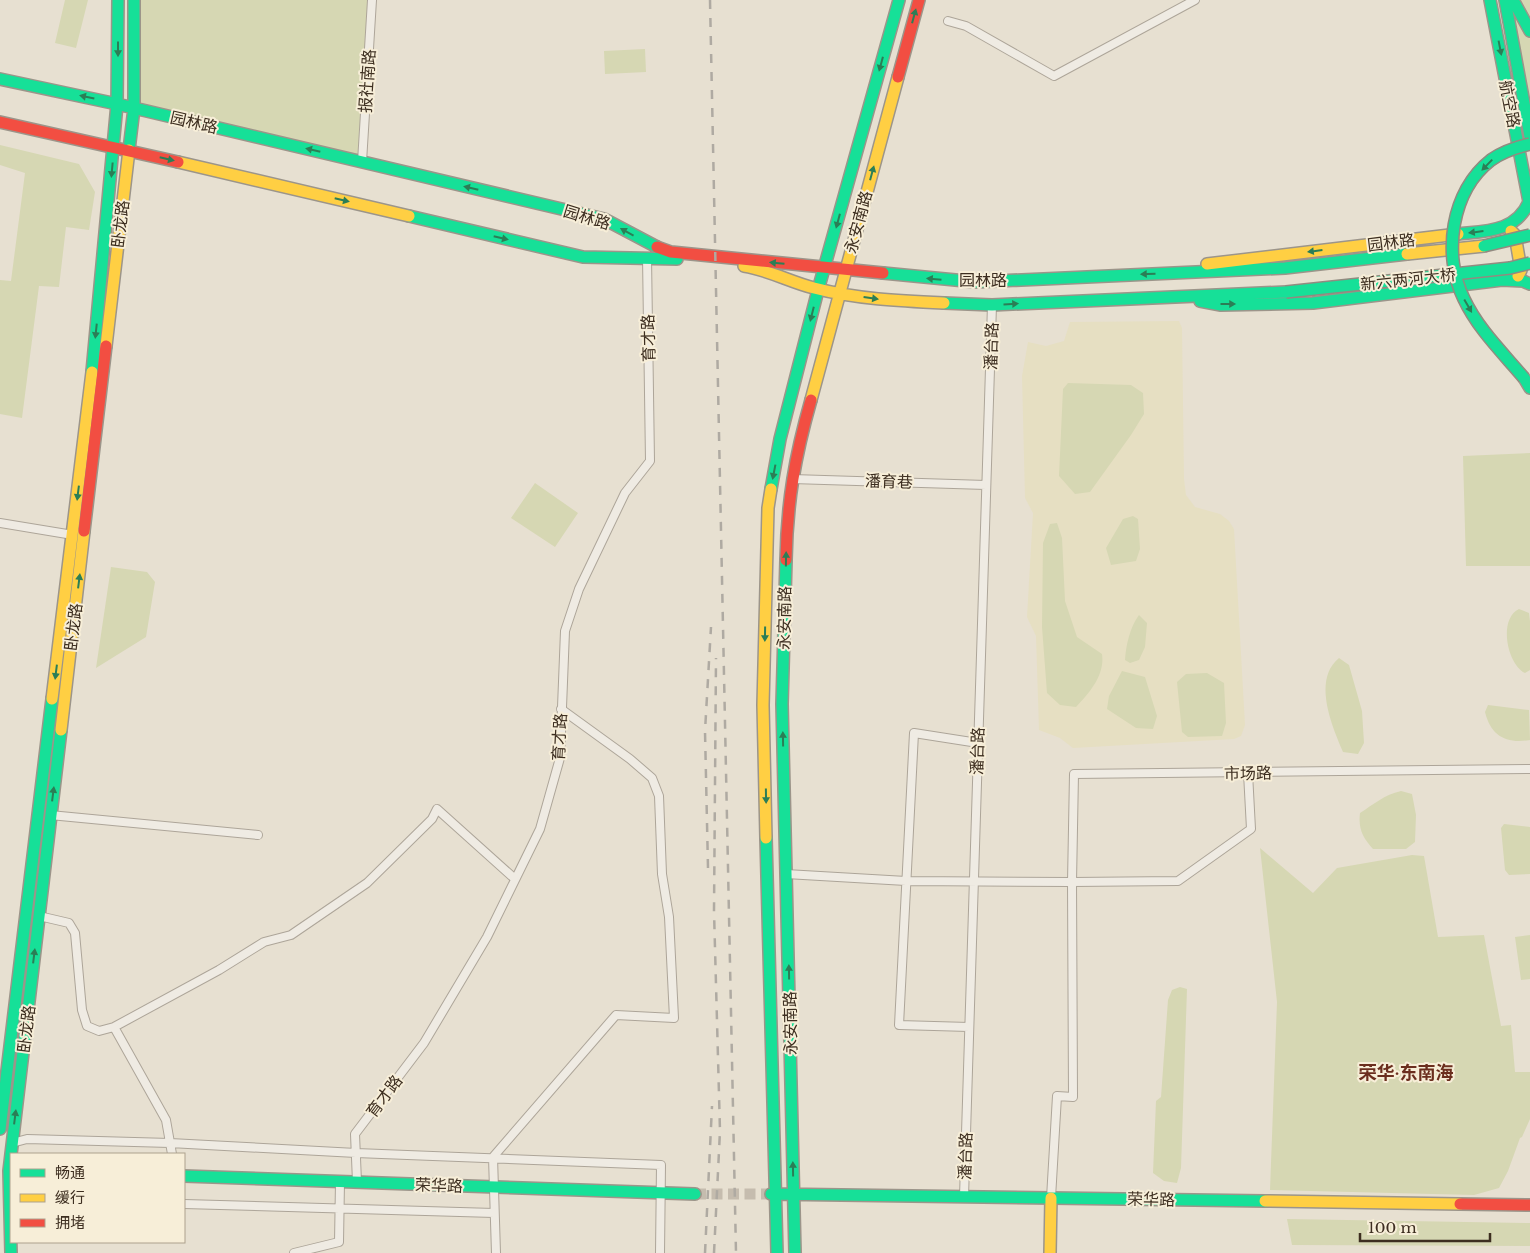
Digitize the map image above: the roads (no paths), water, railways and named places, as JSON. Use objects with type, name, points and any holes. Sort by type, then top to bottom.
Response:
[{"type":"main road","name":"卧龙路","points":[[0,1129],[94,357],[117,104],[118,0]]},
{"type":"main road","name":"卧龙路","points":[[10,1153],[134,108],[134,0]]},
{"type":"main road","name":"永安南路","points":[[777,1253],[773,1194],[763,705],[768,508],[780,439],[818,290],[826,267],[899,0]]},
{"type":"main road","name":"永安南路","points":[[795,1253],[782,704],[787,511],[798,446],[918,0]]},
{"type":"main road","name":"航空路","points":[[1490,0],[1530,205]]},
{"type":"main road","name":"航空路","points":[[1505,0],[1530,136]]},
{"type":"main road","points":[[1513,0],[1530,32]]},
{"type":"main road","name":"园林路","points":[[0,80],[117,104],[604,219],[651,245],[671,252],[826,267],[845,271],[976,282],[1284,268]]},
{"type":"main road","name":"园林路","points":[[0,122],[129,150],[583,257],[646,257],[749,266],[818,290],[883,300],[992,305],[1286,292]]},
{"type":"main road","points":[[1530,144],[1492,160],[1468,187],[1452,226],[1451,261],[1459,290],[1471,312],[1530,388]]},
{"type":"main road","name":"园林路","points":[[1182,273],[1195,266],[1503,228],[1516,223],[1524,216],[1530,205]]},
{"type":"main road","points":[[1503,228],[1515,235],[1521,270],[1520,274],[1513,281]]},
{"type":"main road","name":"新六两河大桥","points":[[1284,268],[1484,246],[1530,235]]},
{"type":"main road","name":"新六两河大桥","points":[[1286,292],[1510,268],[1530,263]]},
{"type":"main road","name":"园林路","points":[[1180,297],[1221,305],[1313,303],[1513,281],[1529,285]]},
{"type":"main road","name":"卧龙路","points":[[10,1154],[7,1170],[10,1232]]},
{"type":"main road","name":"荣华路","points":[[185,1176],[694,1194]]},
{"type":"main road","name":"荣华路","points":[[773,1194],[1530,1205]]},
{"type":"main road","points":[[1050,1198],[1050,1253]]},
{"type":"street","name":"报社南路","points":[[362,162],[372,0]]},
{"type":"street","points":[[948,21],[966,26],[1054,76],[1195,0]]},
{"type":"street","name":"育才路","points":[[357,1182],[355,1134],[424,1043],[487,937],[540,829],[560,758],[565,631],[579,589],[626,493],[650,461],[646,257]]},
{"type":"street","name":"潘台路","points":[[964,1197],[992,305]]},
{"type":"street","name":"潘育巷","points":[[792,479],[986,485]]},
{"type":"street","points":[[0,523],[73,534]]},
{"type":"street","points":[[496,1253],[493,1158],[616,1015],[674,1018],[669,917],[662,874],[659,796],[652,778],[630,759],[561,709]]},
{"type":"street","points":[[969,1027],[899,1025],[914,733],[978,743]]},
{"type":"street","name":"市场路","points":[[1072,882],[1074,774],[1530,769]]},
{"type":"street","points":[[786,874],[906,881],[1178,881],[1251,828],[1248,773]]},
{"type":"street","points":[[39,916],[69,924],[75,933],[82,1010],[87,1026],[99,1031],[114,1026],[218,970],[264,942],[291,935],[314,920],[367,883],[432,819],[437,809],[515,879]]},
{"type":"street","points":[[50,815],[258,835]]},
{"type":"street","points":[[1050,1198],[1058,1096],[1073,1097],[1072,882]]},
{"type":"street","points":[[114,1026],[166,1120],[172,1153]]},
{"type":"street","points":[[12,1143],[27,1139],[170,1143],[356,1153],[660,1165],[660,1253]]},
{"type":"street","points":[[294,1253],[339,1242],[340,1182]]},
{"type":"street","points":[[185,1204],[494,1213]]},
{"type":"tunnel","points":[[695,1194],[771,1194]]},
{"type":"railway","points":[[710,0],[736,1253]]},
{"type":"railway","points":[[708,868],[705,731],[711,627]]},
{"type":"railway","points":[[714,1253],[720,1131],[714,911],[716,658]]},
{"type":"railway","points":[[705,1253],[712,1106]]},
{"type":"district","name":"荣华·东南海","points":[[1406,1073]]}]
